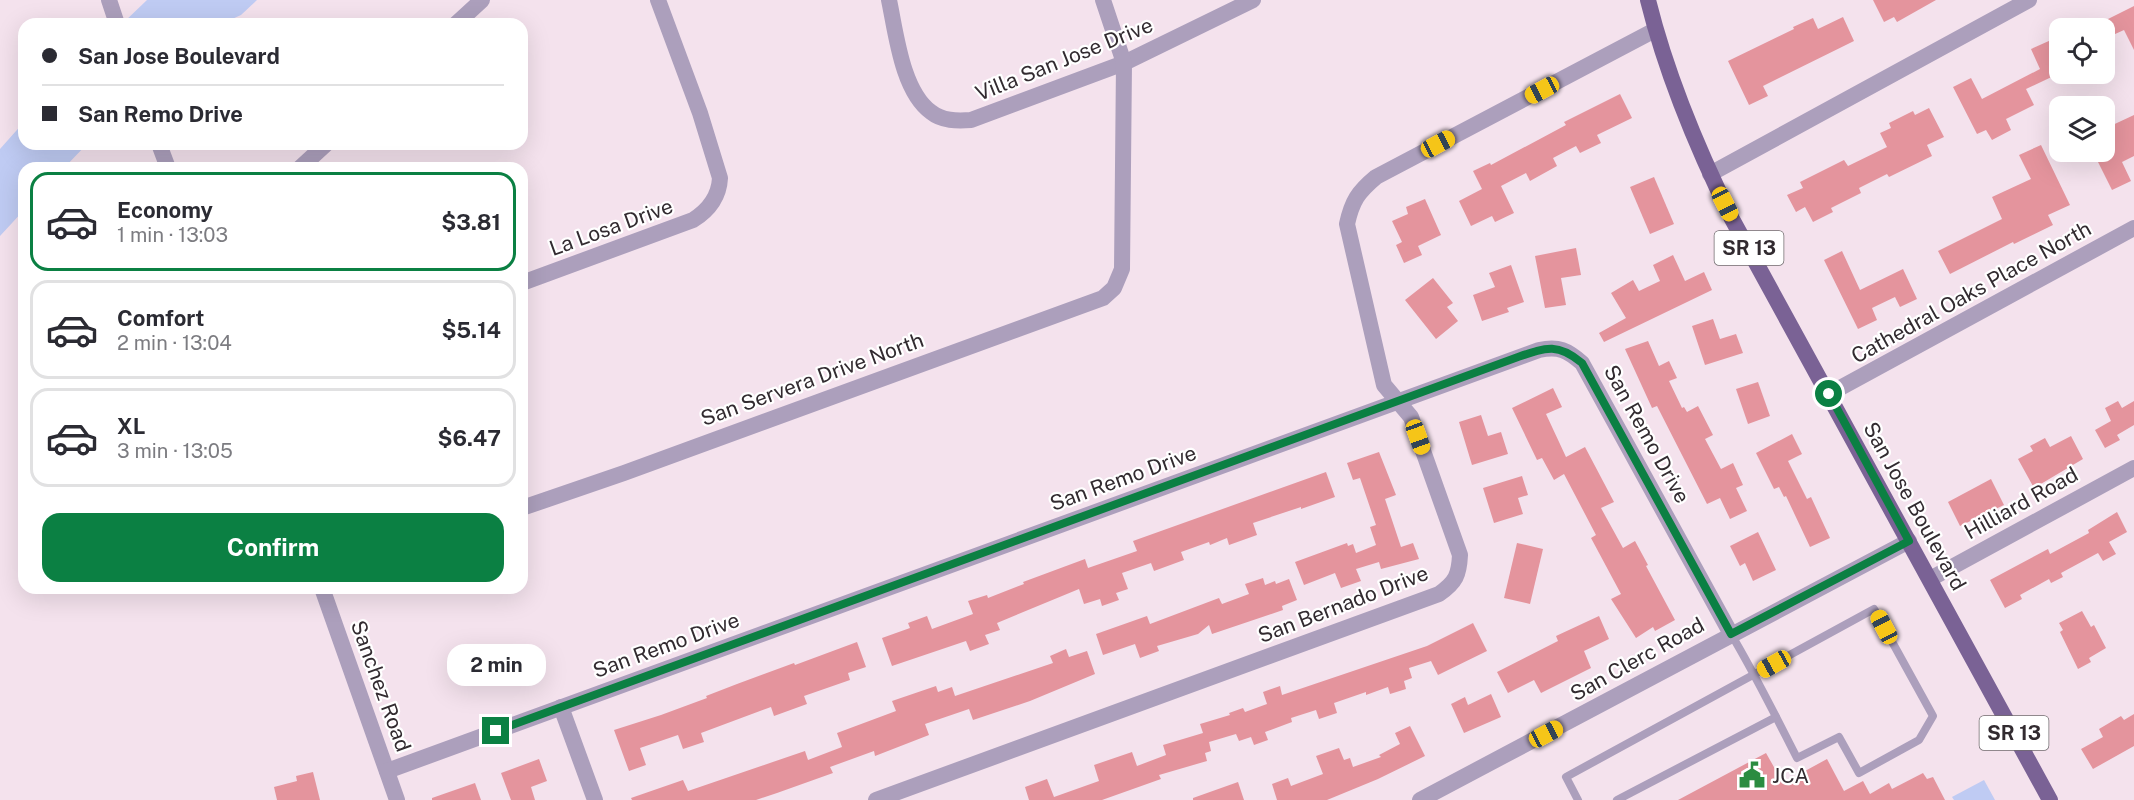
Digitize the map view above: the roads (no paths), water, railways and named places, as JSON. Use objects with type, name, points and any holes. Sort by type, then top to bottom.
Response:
[{"type":"main road","name":"San Jose Boulevard","points":[[1648,0],[1673,86],[1710,174],[1732,219],[2050,800]]},
{"type":"street","points":[[462,18],[482,0]]},
{"type":"street","name":"La Losa Drive","points":[[528,281],[693,220],[706,213],[711,205],[719,187],[720,178],[700,113],[658,0]]},
{"type":"street","name":"Villa San Jose Drive","points":[[889,0],[908,77],[917,98],[931,112],[955,121],[971,120],[1124,63],[1252,0]]},
{"type":"street","points":[[1103,0],[1124,63]]},
{"type":"street","points":[[1710,174],[2029,0]]},
{"type":"street","points":[[109,1],[115,18]]},
{"type":"street","name":"San Bernado Drive","points":[[876,800],[1439,594],[1452,584],[1459,570],[1460,555],[1411,417],[1384,385],[1347,224],[1351,207],[1360,190],[1376,177],[1655,30]]},
{"type":"street","name":"San Servera Drive North","points":[[528,506],[1103,298],[1114,288],[1122,269],[1124,63]]},
{"type":"street","points":[[311,162],[321,150]]},
{"type":"street","name":"Cathedral Oaks Place North","points":[[1829,394],[2134,228]]},
{"type":"street","name":"San Remo Drive","points":[[387,771],[1539,350],[1553,347],[1570,353],[1582,363],[1731,634]]},
{"type":"street","name":"Hilliard Road","points":[[1930,579],[2134,468]]},
{"type":"street","name":"San Clerc Road","points":[[1420,800],[1909,541]]},
{"type":"street","name":"Sanchez Road","points":[[324,594],[398,800]]},
{"type":"street","points":[[561,707],[595,800]]},
{"type":"lane","points":[[1578,800],[1566,777],[1754,676],[1874,609],[1933,716],[1919,740],[1859,773],[1839,737],[1797,758],[1776,717],[1754,676],[1731,634]]},
{"type":"lane","points":[[1617,800],[1776,717]]},
{"type":"water","points":[[147,0],[257,0],[234,18],[128,18]]},
{"type":"water","points":[[18,129],[18,150],[81,150],[70,162],[18,162],[18,216],[0,236],[0,149]]},
{"type":"water","points":[[1984,780],[1995,800],[1954,800],[1952,797]]},
{"type":"place","name":"JCA","points":[[1752,775]]}]
